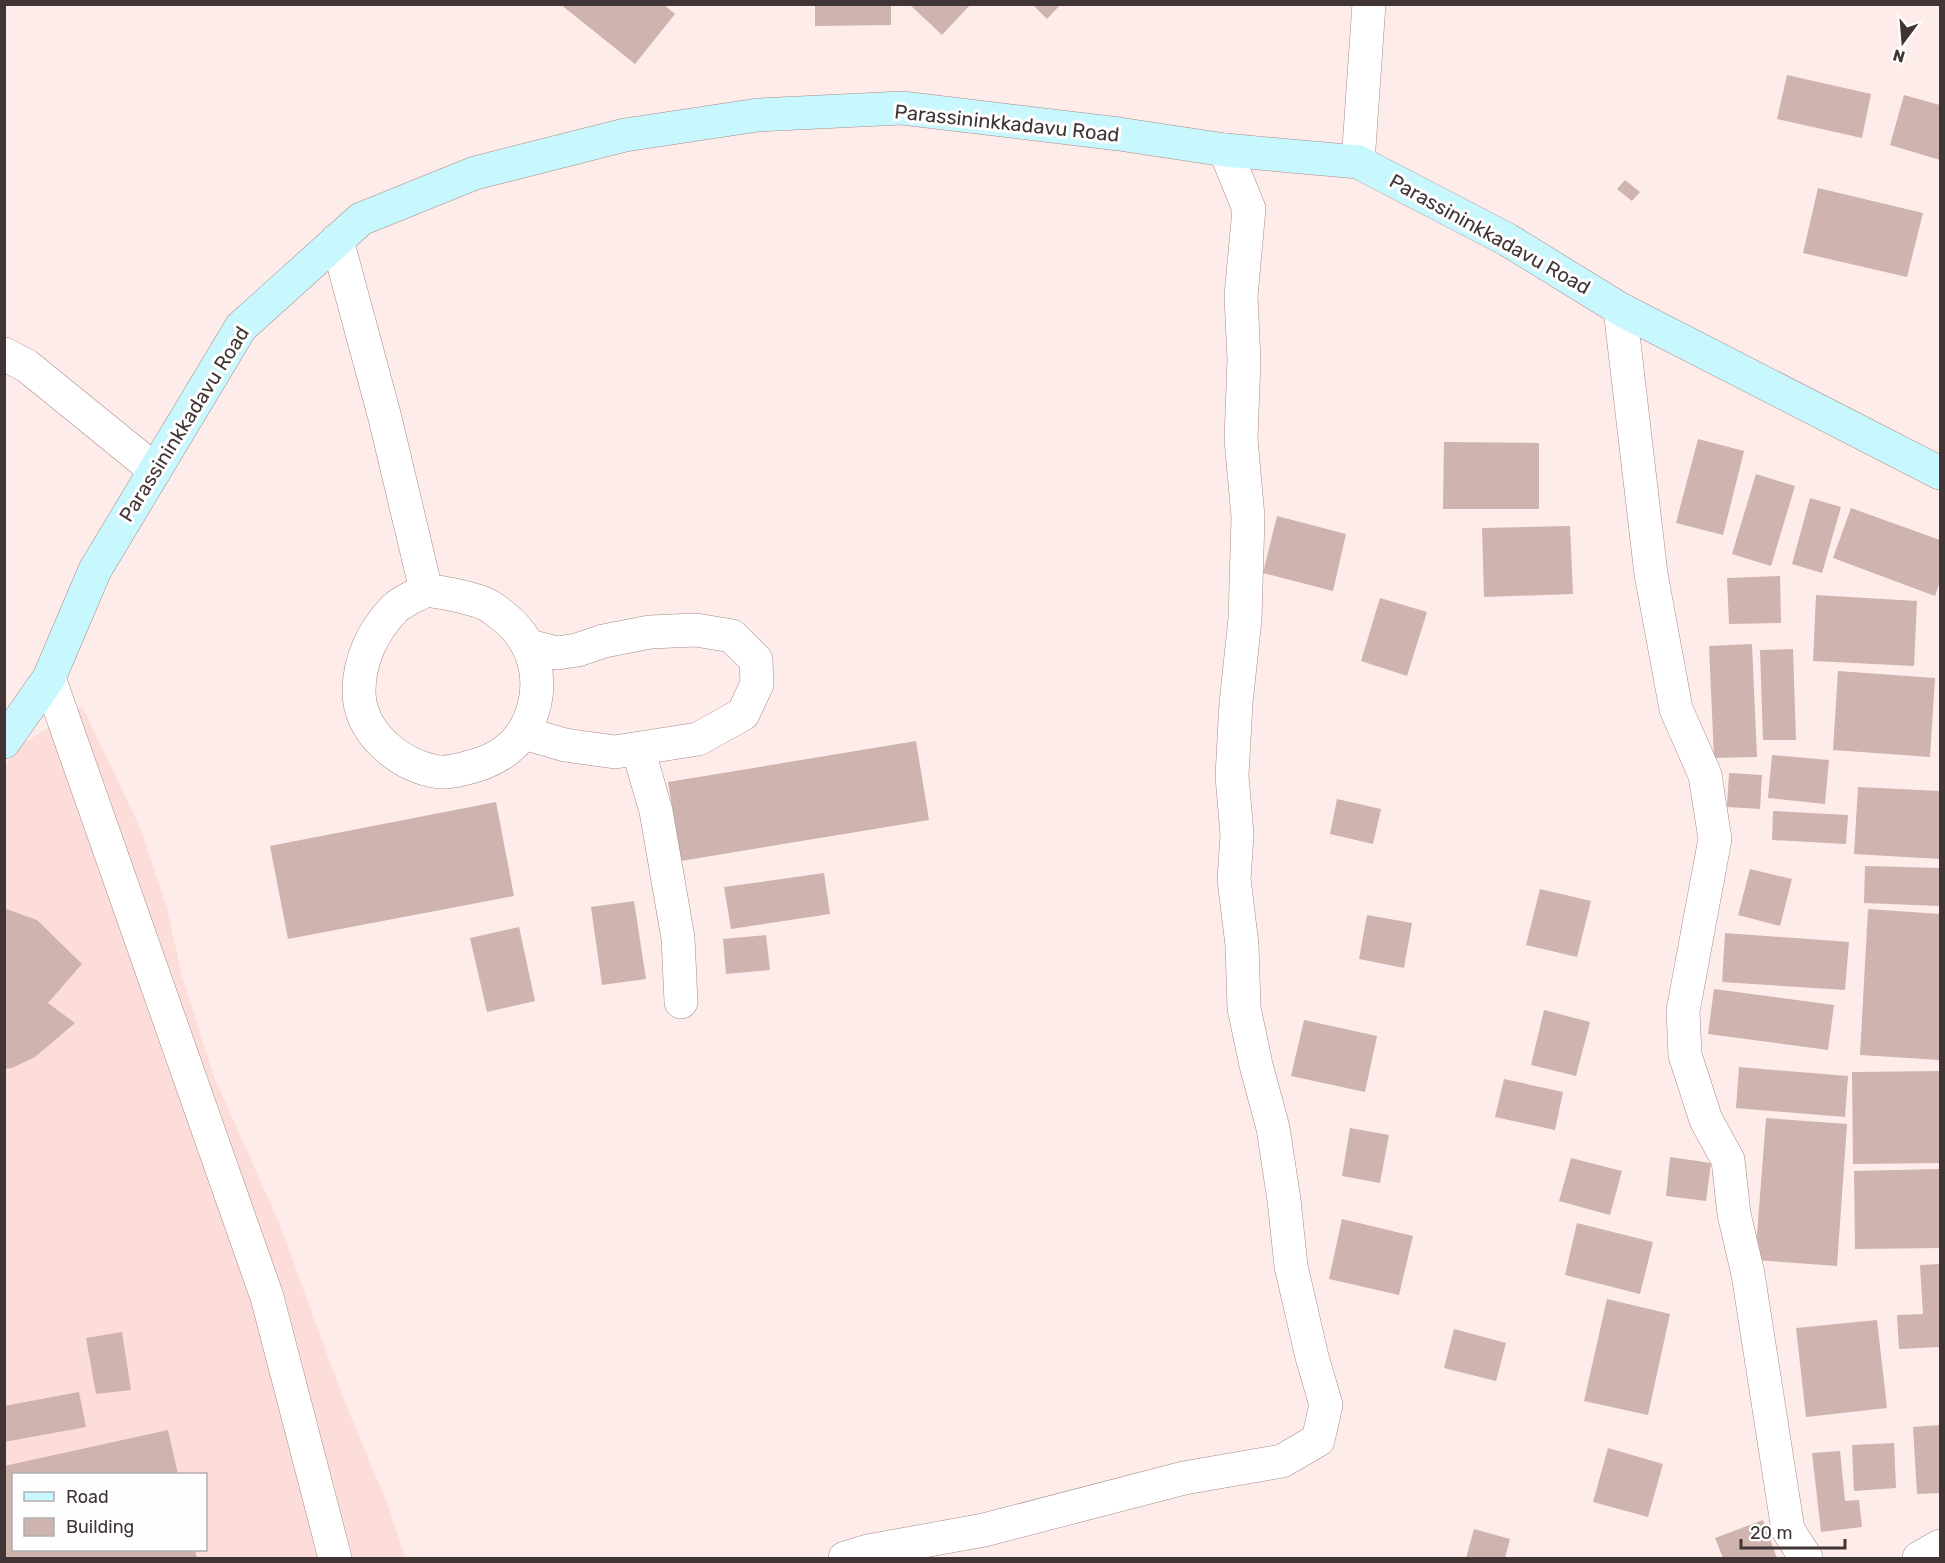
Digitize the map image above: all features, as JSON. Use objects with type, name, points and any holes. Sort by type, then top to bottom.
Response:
[{"type":"main road","name":"Parassininkkadavu Road","points":[[4,742],[49,678],[95,570],[241,327],[361,219],[475,173],[625,135],[758,115],[902,108],[1226,150],[1358,162],[1508,240],[1620,309],[1941,473]]},
{"type":"street","points":[[1358,162],[1369,4]]},
{"type":"street","points":[[845,1558],[868,1551],[984,1530],[1184,1478],[1282,1461],[1318,1440],[1326,1405],[1312,1357],[1291,1266],[1273,1128],[1244,1008],[1242,945],[1234,879],[1237,836],[1232,776],[1236,703],[1245,619],[1248,517],[1241,439],[1244,360],[1241,296],[1249,209],[1226,150]]},
{"type":"street","points":[[337,240],[385,418],[426,590]]},
{"type":"street","points":[[1620,309],[1651,574],[1676,709],[1705,775],[1715,839],[1683,1011],[1685,1055],[1706,1120],[1728,1160],[1734,1214],[1748,1274],[1788,1530],[1806,1558]]},
{"type":"street","points":[[4,354],[27,366],[155,470]]},
{"type":"street","points":[[426,590],[486,603],[509,620],[529,646],[537,675],[535,707],[524,733],[500,756],[474,766],[441,772],[410,764],[386,747],[365,719],[359,692],[364,659],[375,633],[396,607],[426,590]]},
{"type":"street","points":[[524,733],[565,745],[615,753],[698,739],[742,714],[757,684],[756,660],[732,636],[696,630],[650,632],[557,653],[529,646]]},
{"type":"street","points":[[49,678],[267,1297],[335,1558]]},
{"type":"street","points":[[638,749],[656,811],[676,927],[681,1002]]},
{"type":"street","points":[[1919,1558],[1941,1546]]},
{"type":"shaded area","points":[[82,706],[140,827],[167,908],[182,976],[214,1077],[278,1220],[343,1397],[389,1508],[405,1558],[5,1558],[4,767],[18,747]]},
{"type":"building","points":[[560,4],[663,4],[675,14],[635,64]]},
{"type":"building","points":[[815,4],[891,4],[891,25],[815,26]]},
{"type":"building","points":[[909,4],[971,4],[942,35]]},
{"type":"building","points":[[1032,4],[1061,4],[1047,19]]},
{"type":"building","points":[[1787,75],[1871,94],[1862,138],[1777,119]]},
{"type":"building","points":[[1904,95],[1940,105],[1940,160],[1890,145]]},
{"type":"building","points":[[1625,180],[1640,192],[1632,201],[1617,189]]},
{"type":"building","points":[[1818,188],[1923,213],[1907,277],[1803,253]]},
{"type":"building","points":[[1698,439],[1744,451],[1723,535],[1676,523]]},
{"type":"building","points":[[1444,442],[1539,443],[1539,509],[1443,509]]},
{"type":"building","points":[[1756,474],[1795,486],[1771,566],[1732,554]]},
{"type":"building","points":[[1810,498],[1841,507],[1822,573],[1792,564]]},
{"type":"building","points":[[1851,508],[1940,540],[1940,581],[1935,596],[1833,558]]},
{"type":"building","points":[[1277,516],[1346,534],[1333,591],[1263,573]]},
{"type":"building","points":[[1570,526],[1573,594],[1484,597],[1482,528]]},
{"type":"building","points":[[1780,576],[1781,623],[1729,624],[1727,578]]},
{"type":"building","points":[[1816,595],[1917,601],[1914,666],[1813,661]]},
{"type":"building","points":[[1380,598],[1427,612],[1407,676],[1361,661]]},
{"type":"building","points":[[1752,644],[1757,757],[1714,758],[1709,646]]},
{"type":"building","points":[[1793,649],[1796,740],[1763,740],[1760,650]]},
{"type":"building","points":[[1838,671],[1935,678],[1930,757],[1833,750]]},
{"type":"building","points":[[916,741],[929,820],[681,861],[668,782]]},
{"type":"building","points":[[1772,755],[1829,760],[1825,804],[1768,798]]},
{"type":"building","points":[[1729,773],[1762,775],[1760,809],[1727,807]]},
{"type":"building","points":[[1858,787],[1940,791],[1940,859],[1854,854]]},
{"type":"building","points":[[1337,799],[1381,809],[1373,844],[1330,834]]},
{"type":"building","points":[[496,802],[514,896],[288,939],[270,846]]},
{"type":"building","points":[[1773,811],[1848,815],[1846,844],[1772,840]]},
{"type":"building","points":[[1865,866],[1940,868],[1940,906],[1864,903]]},
{"type":"building","points":[[1750,869],[1792,879],[1780,926],[1738,915]]},
{"type":"building","points":[[824,873],[830,914],[731,929],[724,887]]},
{"type":"building","points":[[1540,889],[1591,901],[1577,957],[1526,945]]},
{"type":"building","points":[[634,901],[646,979],[602,985],[591,907]]},
{"type":"building","points":[[4,908],[37,920],[82,964],[48,1003],[75,1023],[35,1057],[12,1068],[4,1069]]},
{"type":"building","points":[[1868,909],[1940,914],[1940,1060],[1860,1055]]},
{"type":"building","points":[[1367,915],[1412,923],[1404,968],[1359,959]]},
{"type":"building","points":[[519,927],[535,1001],[487,1012],[470,938]]},
{"type":"building","points":[[1725,933],[1849,942],[1845,990],[1722,982]]},
{"type":"building","points":[[766,935],[770,970],[726,974],[723,939]]},
{"type":"building","points":[[1714,989],[1834,1005],[1828,1050],[1708,1034]]},
{"type":"building","points":[[1544,1010],[1590,1022],[1576,1076],[1531,1065]]},
{"type":"building","points":[[1304,1020],[1377,1036],[1365,1092],[1291,1076]]},
{"type":"building","points":[[1739,1067],[1848,1076],[1845,1117],[1736,1108]]},
{"type":"building","points":[[1940,1071],[1940,1163],[1853,1164],[1852,1072]]},
{"type":"building","points":[[1504,1079],[1563,1092],[1555,1130],[1495,1117]]},
{"type":"building","points":[[1766,1118],[1847,1124],[1837,1266],[1755,1260]]},
{"type":"building","points":[[1350,1128],[1389,1135],[1380,1183],[1342,1176]]},
{"type":"building","points":[[1670,1157],[1711,1163],[1706,1201],[1666,1196]]},
{"type":"building","points":[[1571,1158],[1622,1171],[1610,1215],[1559,1201]]},
{"type":"building","points":[[1940,1169],[1940,1248],[1855,1249],[1854,1171]]},
{"type":"building","points":[[1342,1219],[1413,1236],[1399,1295],[1329,1279]]},
{"type":"building","points":[[1577,1223],[1653,1242],[1640,1294],[1565,1275]]},
{"type":"building","points":[[1940,1264],[1940,1347],[1899,1349],[1897,1315],[1923,1314],[1920,1265]]},
{"type":"building","points":[[1607,1299],[1670,1314],[1648,1415],[1584,1401]]},
{"type":"building","points":[[1877,1320],[1887,1408],[1806,1417],[1796,1328]]},
{"type":"building","points":[[1454,1329],[1506,1343],[1496,1381],[1444,1368]]},
{"type":"building","points":[[122,1332],[131,1390],[96,1394],[86,1338]]},
{"type":"building","points":[[79,1392],[86,1427],[4,1442],[4,1406]]},
{"type":"building","points":[[1940,1425],[1940,1493],[1917,1494],[1913,1427]]},
{"type":"building","points":[[168,1430],[178,1473],[12,1473],[12,1551],[195,1551],[197,1558],[4,1558],[4,1466]]},
{"type":"building","points":[[1894,1443],[1896,1488],[1854,1491],[1852,1445]]},
{"type":"building","points":[[1608,1448],[1663,1464],[1648,1517],[1593,1502]]},
{"type":"building","points":[[1840,1451],[1845,1501],[1859,1500],[1862,1527],[1821,1532],[1812,1453]]},
{"type":"building","points":[[1763,1520],[1777,1558],[1723,1558],[1715,1538]]},
{"type":"building","points":[[1474,1529],[1510,1539],[1505,1558],[1466,1558]]}]
